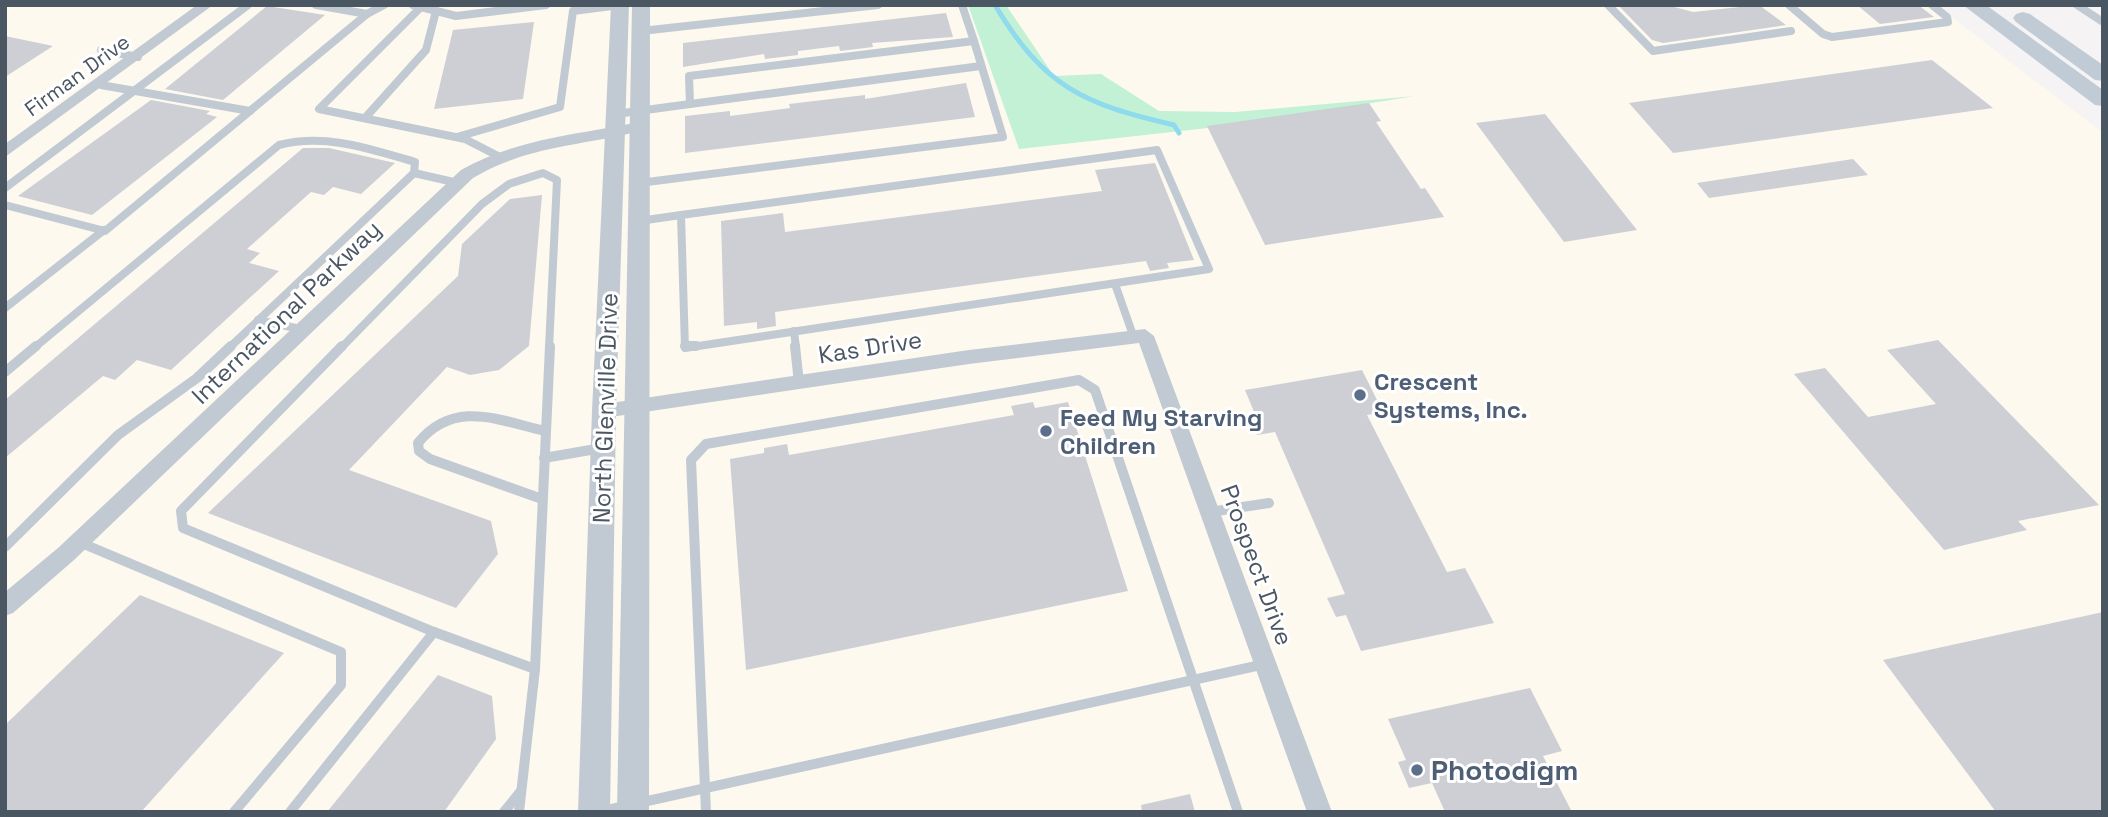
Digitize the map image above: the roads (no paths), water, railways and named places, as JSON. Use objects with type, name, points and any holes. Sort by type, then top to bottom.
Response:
[{"type":"main road","points":[[1973,5],[2103,100]]},
{"type":"main road","points":[[2005,5],[2103,75]]},
{"type":"main road","points":[[2021,40],[2047,35]]},
{"type":"street","name":"Firman Drive","points":[[5,152],[101,85],[206,5]]},
{"type":"street","name":"North Glenville Drive","points":[[596,812],[604,411],[620,5]]},
{"type":"street","name":"North Glenville Drive","points":[[633,808],[641,5]]},
{"type":"street","name":"International Parkway","points":[[5,606],[79,542],[306,330],[458,183],[489,161],[500,157],[616,122],[640,119]]},
{"type":"street","name":"Kas Drive","points":[[604,411],[969,357],[1139,337]]},
{"type":"street","name":"Prospect Drive","points":[[1139,337],[1210,512],[1320,812]]},
{"type":"lane","points":[[5,188],[248,5]]},
{"type":"lane","points":[[316,5],[366,14]]},
{"type":"lane","points":[[5,308],[366,14],[384,5]]},
{"type":"lane","points":[[500,157],[455,137],[320,109],[419,6],[456,16],[546,5]]},
{"type":"lane","points":[[455,137],[560,107],[570,8],[620,5]]},
{"type":"lane","points":[[640,32],[878,5]]},
{"type":"lane","points":[[639,183],[1003,136],[962,5]]},
{"type":"lane","points":[[1608,5],[1653,51],[1791,31]]},
{"type":"lane","points":[[1789,5],[1823,34],[1832,37],[1948,22],[1947,17],[1932,5]]},
{"type":"lane","points":[[2077,5],[2103,22]]},
{"type":"lane","points":[[365,118],[426,50],[436,11]]},
{"type":"lane","points":[[690,104],[689,76],[974,41]]},
{"type":"lane","points":[[101,50],[139,57]]},
{"type":"lane","points":[[640,119],[690,104],[981,66]]},
{"type":"lane","points":[[101,85],[250,111]]},
{"type":"lane","points":[[5,372],[279,145],[294,139],[316,138],[415,162],[414,173],[197,378],[118,435],[5,547]]},
{"type":"lane","points":[[639,221],[681,215],[1157,150],[1209,270],[685,348],[681,215]]},
{"type":"lane","points":[[414,173],[458,183]]},
{"type":"lane","points":[[519,812],[535,669],[557,180],[543,173],[509,184],[482,204],[181,511],[183,528],[434,632],[535,669]]},
{"type":"lane","points":[[5,205],[104,230]]},
{"type":"lane","points":[[1115,284],[1139,337]]},
{"type":"lane","points":[[258,320],[306,330]]},
{"type":"lane","points":[[794,331],[799,383]]},
{"type":"lane","points":[[706,812],[691,460],[706,444],[1079,380],[1095,390],[1238,812]]},
{"type":"lane","points":[[542,499],[430,459],[419,451],[418,443],[423,434],[438,423],[466,414],[545,431]]},
{"type":"lane","points":[[544,458],[603,448]]},
{"type":"lane","points":[[1210,512],[1269,503]]},
{"type":"lane","points":[[79,542],[341,652],[341,685],[234,812]]},
{"type":"lane","points":[[290,812],[434,632]]},
{"type":"lane","points":[[596,812],[633,808],[706,788],[1265,664]]},
{"type":"lane","points":[[504,812],[522,791]]},
{"type":"waterway","points":[[995,5],[1031,55],[1069,88],[1115,109],[1174,125],[1179,133]]},
{"type":"place","name":"Crescent Systems, Inc.","points":[[1360,395]]},
{"type":"place","name":"Feed My Starving Children","points":[[1046,431]]},
{"type":"place","name":"Photodigm","points":[[1417,770]]}]
